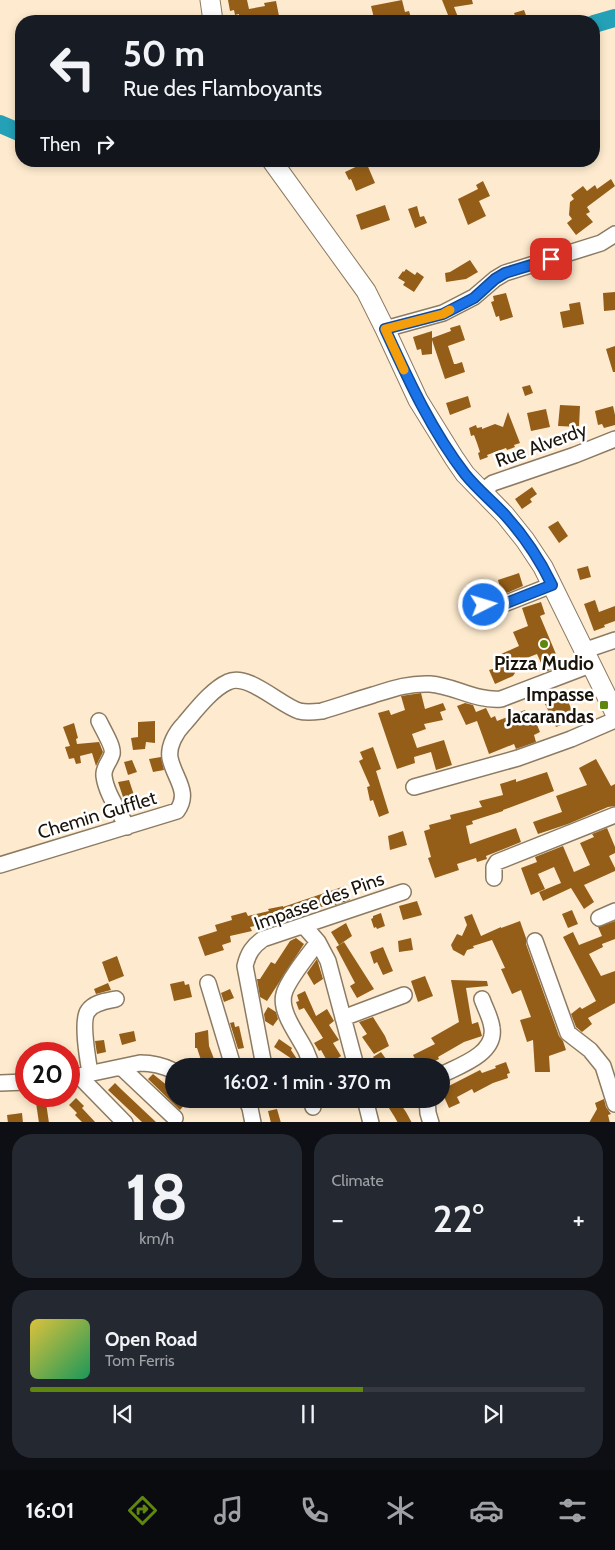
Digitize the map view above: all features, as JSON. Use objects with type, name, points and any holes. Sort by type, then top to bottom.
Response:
[{"type":"main road","points":[[210,0],[212,15]]},
{"type":"main road","points":[[276,167],[366,291],[418,400],[454,458],[481,492],[505,515],[543,567],[615,713]]},
{"type":"street","points":[[385,329],[443,314],[474,298],[495,279],[505,273],[602,243],[615,234]]},
{"type":"street","name":"Rue Alverdy","points":[[481,492],[493,483],[575,455],[615,438]]},
{"type":"street","points":[[484,605],[504,604],[552,585]]},
{"type":"street","points":[[587,658],[615,640]]},
{"type":"street","name":"Chemin Gufflet","points":[[0,865],[177,811],[182,805],[183,797],[170,758],[170,748],[174,737],[216,690],[228,681],[242,681],[256,686],[291,708],[309,713],[322,711],[408,684],[430,684],[447,687],[478,698],[501,699],[587,658]]},
{"type":"street","points":[[414,787],[518,758],[571,739],[615,720]]},
{"type":"street","points":[[99,721],[112,750],[112,756],[104,769],[104,777],[126,827]]},
{"type":"street","points":[[494,878],[494,867],[497,862],[615,815]]},
{"type":"street","name":"Impasse des Pins","points":[[262,1058],[244,966],[253,946],[262,939],[403,892]]},
{"type":"street","points":[[599,918],[615,911]]},
{"type":"street","points":[[304,926],[318,942],[328,961],[354,1058]]},
{"type":"street","points":[[535,940],[568,1033],[590,1050],[603,1066],[615,1104]]},
{"type":"street","points":[[309,1058],[285,1012],[283,995],[318,942]]},
{"type":"street","points":[[208,983],[231,1058]]},
{"type":"street","points":[[343,1018],[404,995]]},
{"type":"street","points":[[450,1070],[482,1053],[491,1039],[492,1027],[482,998]]},
{"type":"street","points":[[80,1070],[86,1040],[85,1017],[88,1010],[100,1002],[116,999]]},
{"type":"street","points":[[80,1075],[151,1063],[165,1066]]},
{"type":"street","points":[[121,1067],[175,1118]]},
{"type":"street","points":[[80,1076],[125,1122]]},
{"type":"street","points":[[0,1083],[15,1082]]},
{"type":"street","points":[[250,1108],[253,1122]]},
{"type":"street","points":[[367,1108],[371,1122]]},
{"type":"street","points":[[428,1108],[431,1122]]},
{"type":"building","points":[[228,0],[247,0],[249,9],[265,6],[264,3],[276,1],[279,15],[235,15],[234,10],[230,11]]},
{"type":"building","points":[[402,0],[405,12],[409,11],[410,15],[373,15],[371,6]]},
{"type":"building","points":[[442,0],[472,0],[473,4],[454,7],[457,15],[448,15]]},
{"type":"building","points":[[524,10],[526,15],[515,15],[514,13]]},
{"type":"building","points":[[356,167],[368,167],[375,183],[356,191],[351,179],[349,180],[345,172]]},
{"type":"building","points":[[611,179],[615,186],[587,207],[590,212],[586,214],[593,222],[576,235],[567,223],[572,219],[569,215],[570,202],[574,199],[571,195],[583,186],[587,191],[595,185],[597,189]]},
{"type":"building","points":[[483,181],[490,196],[479,201],[486,216],[468,225],[458,199],[478,189],[476,185]]},
{"type":"building","points":[[385,205],[390,220],[361,230],[356,215]]},
{"type":"building","points":[[417,206],[420,217],[424,216],[427,223],[415,228],[408,209]]},
{"type":"building","points":[[470,260],[478,272],[466,279],[446,282],[445,273]]},
{"type":"building","points":[[406,269],[415,275],[417,272],[424,277],[414,292],[403,285],[405,282],[398,278]]},
{"type":"building","points":[[615,292],[615,310],[604,311],[603,293]]},
{"type":"building","points":[[506,293],[513,317],[500,321],[499,316],[496,317],[491,302],[494,301],[493,296]]},
{"type":"building","points":[[580,302],[584,324],[563,328],[560,312],[570,310],[569,304]]},
{"type":"building","points":[[460,325],[465,340],[448,346],[454,364],[462,362],[465,372],[445,379],[432,340],[432,354],[422,355],[421,349],[417,350],[413,337],[432,331],[432,338],[451,331],[450,328]]},
{"type":"building","points":[[615,346],[615,372],[613,372],[606,349]]},
{"type":"building","points":[[530,385],[533,393],[525,396],[522,387]]},
{"type":"building","points":[[468,396],[471,407],[450,415],[446,403]]},
{"type":"building","points":[[560,405],[580,406],[579,427],[558,426]]},
{"type":"building","points":[[613,406],[615,425],[604,428],[602,424],[598,425],[595,411]]},
{"type":"building","points":[[546,409],[550,427],[531,431],[527,413]]},
{"type":"building","points":[[508,412],[520,443],[507,450],[506,448],[487,455],[488,457],[480,460],[477,443],[474,435],[471,436],[469,428],[476,425],[477,428],[482,427],[482,429],[495,424],[503,427]]},
{"type":"building","points":[[532,487],[537,494],[530,499],[532,502],[522,509],[515,499]]},
{"type":"building","points":[[558,521],[568,536],[559,543],[548,527]]},
{"type":"building","points":[[588,566],[591,577],[580,580],[577,569]]},
{"type":"building","points":[[519,573],[523,586],[502,595],[498,580]]},
{"type":"building","points":[[474,584],[479,597],[471,603],[465,587]]},
{"type":"building","points":[[595,600],[599,612],[615,606],[615,621],[594,631],[584,604]]},
{"type":"building","points":[[541,602],[545,614],[540,616],[561,666],[545,672],[537,654],[519,661],[518,665],[512,667],[515,673],[513,676],[495,684],[489,670],[496,668],[501,654],[519,646],[513,632],[528,626],[522,608]]},
{"type":"building","points":[[421,693],[425,709],[443,703],[446,710],[440,712],[443,720],[424,724],[426,729],[412,734],[417,748],[444,740],[452,765],[436,770],[431,752],[414,757],[415,763],[397,769],[378,713],[389,710],[391,715],[405,710],[401,696]]},
{"type":"building","points":[[565,695],[576,719],[556,727],[545,704]]},
{"type":"building","points":[[465,703],[473,705],[476,712],[486,708],[491,718],[495,716],[497,721],[525,710],[528,717],[533,715],[540,732],[534,735],[536,742],[516,749],[514,744],[489,754],[477,721],[466,725],[457,706]]},
{"type":"building","points":[[155,721],[155,743],[146,742],[145,749],[133,750],[131,738],[138,737],[138,722]]},
{"type":"building","points":[[74,723],[78,738],[76,739],[77,744],[99,742],[103,752],[96,766],[92,753],[80,756],[81,763],[76,764],[74,758],[69,759],[65,747],[70,746],[63,727]]},
{"type":"building","points":[[373,747],[381,769],[376,771],[389,813],[379,817],[373,800],[370,801],[367,787],[370,786],[359,761],[363,759],[360,752]]},
{"type":"building","points":[[161,757],[164,770],[153,772],[149,759]]},
{"type":"building","points":[[596,759],[611,786],[615,784],[615,806],[538,834],[533,822],[562,812],[556,796],[587,785],[579,768]]},
{"type":"building","points":[[132,760],[137,772],[128,775],[124,762]]},
{"type":"building","points":[[547,772],[554,791],[472,821],[473,824],[466,826],[470,844],[516,828],[521,842],[486,856],[487,859],[477,862],[476,858],[457,864],[459,870],[435,878],[428,858],[431,857],[424,831],[430,829],[429,825],[451,819],[450,815],[482,807],[479,801],[503,795],[500,784],[516,779],[516,782]]},
{"type":"building","points":[[129,780],[137,804],[126,806],[118,782]]},
{"type":"building","points":[[607,828],[615,847],[615,853],[609,856],[615,871],[584,885],[594,902],[584,909],[571,888],[543,901],[539,892],[561,883],[554,867],[538,874],[545,889],[531,895],[521,868],[537,862],[535,857],[563,846],[574,872],[590,865],[580,843],[594,837],[592,834]]},
{"type":"building","points":[[403,831],[407,845],[390,850],[388,836]]},
{"type":"building","points":[[345,886],[350,900],[314,909],[313,907],[285,916],[286,919],[250,927],[252,931],[230,936],[231,942],[222,945],[224,950],[205,956],[198,937],[217,931],[215,925],[232,920],[231,916],[246,912],[248,916],[269,911],[268,909],[283,907]]},
{"type":"building","points":[[417,901],[422,915],[403,920],[399,906]]},
{"type":"building","points":[[572,910],[578,924],[568,928],[562,914]]},
{"type":"building","points":[[381,913],[385,926],[377,929],[376,927],[374,928],[371,919],[373,916]]},
{"type":"building","points":[[472,914],[481,936],[520,921],[526,938],[526,944],[559,1036],[566,1050],[549,1056],[550,1072],[535,1072],[533,1040],[527,1042],[520,1020],[531,1017],[521,990],[512,994],[501,969],[505,968],[492,940],[473,946],[474,948],[467,950],[464,956],[453,950],[451,945],[457,934],[462,936],[467,925],[464,917]]},
{"type":"building","points":[[615,921],[615,939],[602,944],[603,947],[589,954],[601,976],[615,971],[615,1003],[588,1018],[592,1024],[582,1032],[576,1027],[571,1014],[580,1007],[582,1009],[596,1001],[563,937],[573,932],[579,945],[602,936],[598,927]]},
{"type":"building","points":[[346,923],[352,936],[339,945],[331,932]]},
{"type":"building","points":[[296,938],[304,944],[267,1001],[260,997],[257,979],[260,979],[271,962],[275,964],[290,941]]},
{"type":"building","points":[[411,938],[413,950],[399,952],[398,941]]},
{"type":"building","points":[[344,942],[374,989],[357,998],[350,986],[355,983],[336,947]]},
{"type":"building","points":[[383,947],[393,971],[383,975],[377,962],[374,964],[370,952]]},
{"type":"building","points":[[117,956],[124,976],[109,982],[102,962]]},
{"type":"building","points":[[317,959],[323,979],[314,985],[307,973]]},
{"type":"building","points":[[425,976],[433,996],[418,1002],[411,981]]},
{"type":"building","points":[[451,980],[487,981],[488,986],[466,988],[472,1024],[478,1022],[482,1036],[464,1042],[438,1058],[414,1058],[413,1055],[435,1044],[431,1038],[459,1022]]},
{"type":"building","points":[[184,981],[185,985],[189,984],[192,997],[174,1001],[170,984]]},
{"type":"building","points":[[108,983],[111,990],[96,994],[94,989]]},
{"type":"building","points":[[230,989],[234,998],[224,1002],[221,993]]},
{"type":"building","points":[[305,991],[316,1016],[327,1009],[334,1021],[329,1025],[339,1040],[333,1043],[341,1056],[338,1058],[326,1058],[321,1050],[319,1051],[314,1043],[323,1038],[304,1008],[299,1010],[296,1002],[299,1001],[297,995]]},
{"type":"building","points":[[268,1007],[276,1012],[278,1019],[273,1026],[265,1021],[264,1014]]},
{"type":"building","points":[[373,1017],[389,1046],[374,1054],[362,1037],[367,1034],[359,1022]]},
{"type":"building","points":[[234,1022],[235,1027],[239,1026],[244,1048],[238,1049],[230,1023]]},
{"type":"building","points":[[208,1030],[209,1046],[214,1058],[200,1058],[197,1048],[195,1048],[195,1033]]},
{"type":"building","points":[[134,1031],[136,1041],[122,1045],[119,1034]]},
{"type":"building","points":[[279,1039],[292,1048],[291,1050],[296,1058],[290,1058],[274,1047]]},
{"type":"building","points":[[104,1040],[106,1052],[97,1054],[95,1041]]},
{"type":"building","points":[[381,1052],[385,1058],[374,1058]]},
{"type":"building","points":[[506,1062],[510,1073],[507,1074],[508,1078],[474,1093],[472,1089],[457,1097],[460,1103],[450,1108],[450,1085],[480,1070],[482,1073],[496,1068],[495,1066]]},
{"type":"building","points":[[153,1074],[165,1084],[165,1095],[148,1079]]},
{"type":"building","points":[[115,1083],[156,1122],[142,1122],[108,1090]]},
{"type":"building","points":[[604,1099],[606,1107],[611,1114],[608,1115],[610,1122],[590,1122],[597,1109],[595,1103]]},
{"type":"building","points":[[80,1102],[84,1106],[82,1108],[95,1122],[82,1122],[75,1115],[77,1113],[71,1107],[80,1107]]},
{"type":"building","points":[[37,1107],[47,1107],[49,1122],[39,1122]]},
{"type":"building","points":[[389,1108],[403,1108],[411,1122],[397,1122]]},
{"type":"building","points":[[277,1109],[281,1122],[271,1122],[268,1111]]},
{"type":"building","points":[[22,1113],[23,1122],[8,1122],[7,1115]]},
{"type":"waterway","points":[[600,22],[615,18]]},
{"type":"waterway","points":[[0,124],[15,130]]},
{"type":"slow traffic","points":[[404,370],[385,329],[443,314],[450,310]]},
{"type":"place","name":"Pizza Mudio","points":[[544,644]]},
{"type":"place","name":"Impasse Jacarandas","points":[[604,705]]},
{"type":"route","points":[[484,605],[504,604],[552,585],[543,567],[525,540],[505,515],[465,474],[433,426],[418,400],[385,329],[443,314],[474,298],[495,279],[505,273],[551,259]]}]
